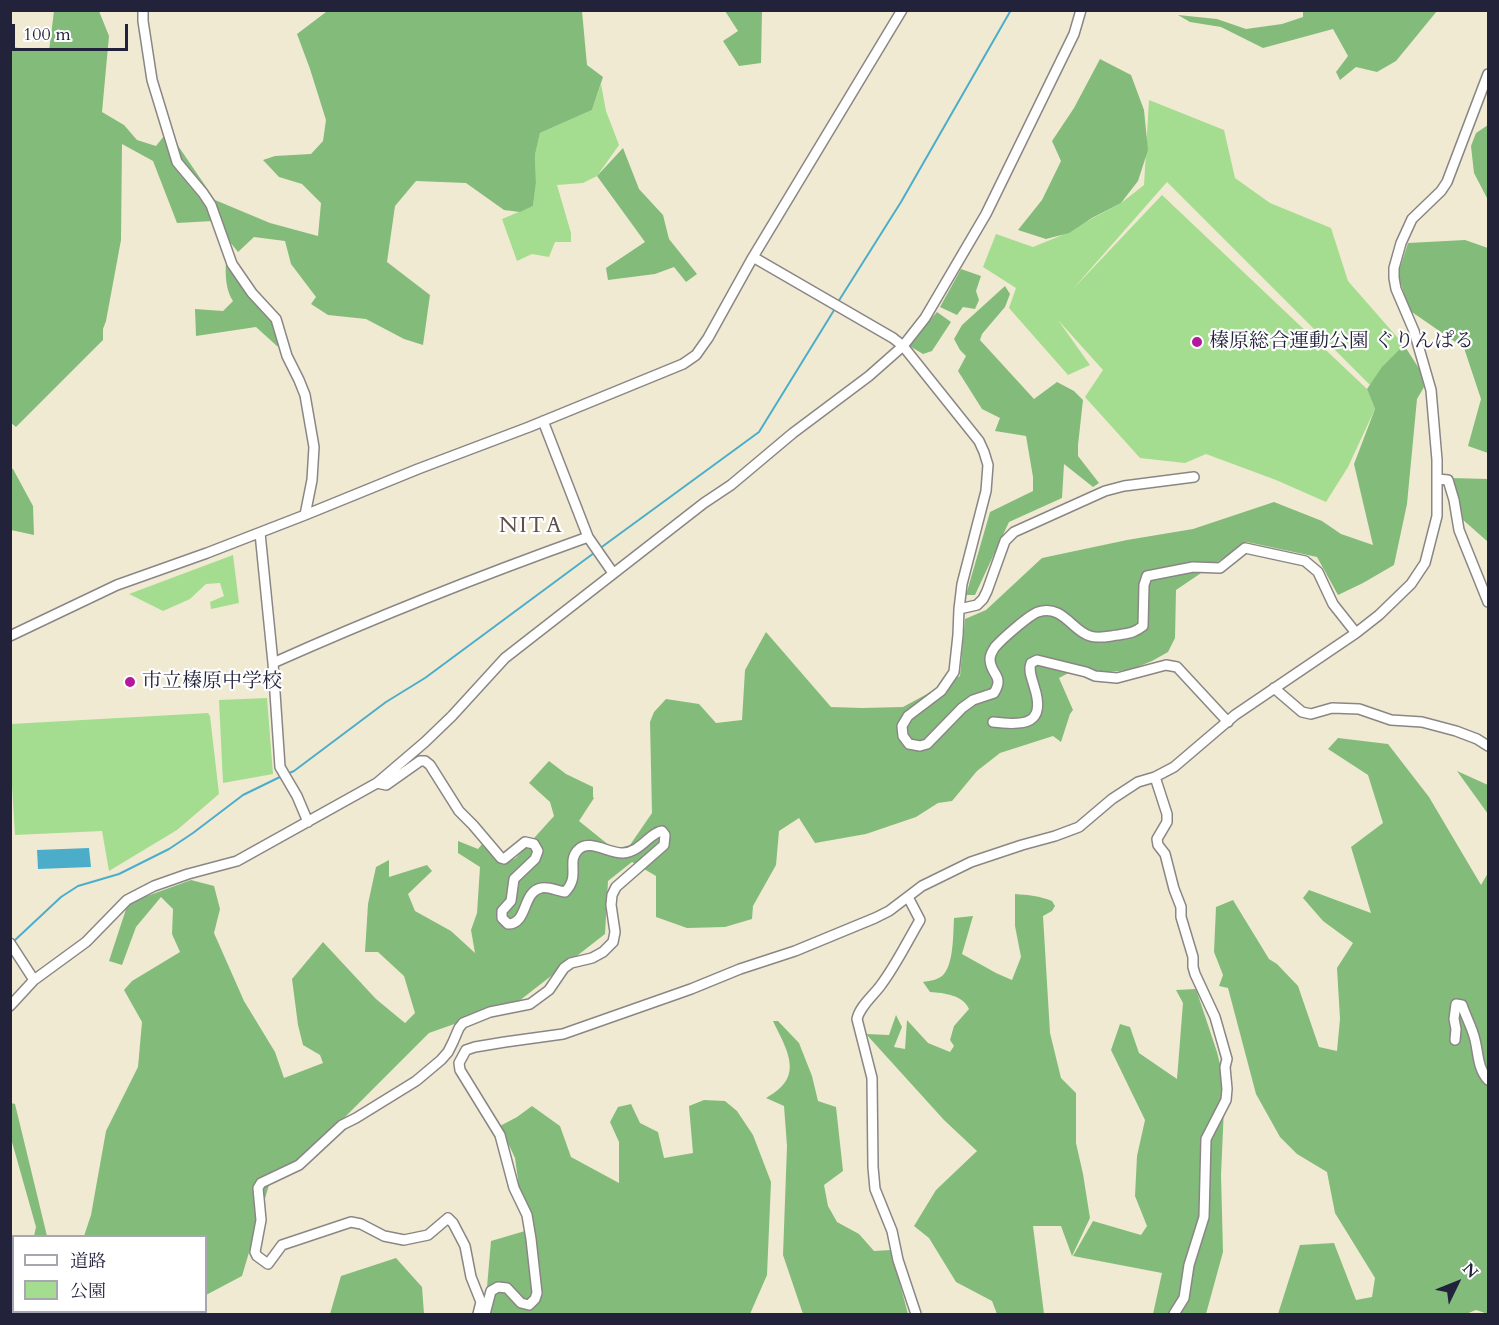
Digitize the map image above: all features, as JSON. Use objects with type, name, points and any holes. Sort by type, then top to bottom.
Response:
[{"type":"street","points":[[143,10],[152,80],[177,162],[211,205],[232,264],[252,293],[276,319],[287,356],[305,395],[314,447],[312,480],[305,516]]},
{"type":"street","points":[[11,635],[117,585],[305,516],[683,364],[696,355],[902,10]]},
{"type":"street","points":[[10,1006],[34,980],[86,942],[127,900],[154,886],[237,861],[378,783],[439,729],[505,658],[704,503],[731,485],[869,376],[903,346],[925,318],[986,214],[1074,34],[1081,10]]},
{"type":"street","points":[[485,1314],[491,1291],[498,1287],[507,1288],[521,1303],[529,1305],[537,1293],[527,1215],[514,1188],[500,1135],[460,1070],[459,1063],[466,1050],[563,1034],[691,989],[740,969],[795,951],[875,918],[889,911],[922,886],[971,862],[1079,827],[1112,799],[1138,782],[1155,777],[1174,767],[1235,715],[1385,611],[1411,584],[1425,563],[1437,516],[1437,479],[1431,390],[1414,331],[1396,289],[1394,268],[1401,243],[1412,219],[1441,191],[1447,182],[1488,74]]},
{"type":"street","points":[[753,257],[903,346],[978,441],[984,452],[988,465],[986,491],[962,584],[954,672],[941,691],[908,716],[902,726],[903,736],[909,744],[920,746],[927,744],[962,708],[973,700],[994,693],[998,686],[998,677],[990,660],[994,648],[1037,612],[1046,611],[1061,615],[1090,636],[1100,637],[1136,632],[1143,626],[1144,585],[1147,576],[1193,567],[1220,568],[1245,548],[1305,561],[1318,572],[1333,604],[1356,633]]},
{"type":"street","points":[[543,421],[588,537],[613,573]]},
{"type":"street","points":[[959,609],[977,604],[982,599],[1005,541],[1014,532],[1105,491],[1124,486],[1194,477]]},
{"type":"street","points":[[1437,479],[1448,480],[1459,530],[1488,602]]},
{"type":"street","points":[[260,533],[273,663],[279,767],[297,796],[308,822]]},
{"type":"street","points":[[273,663],[347,630],[588,537]]},
{"type":"street","points":[[993,722],[1012,725],[1029,722],[1035,717],[1038,698],[1029,669],[1031,663],[1037,660],[1095,676],[1117,678],[1166,665],[1173,666],[1228,722]]},
{"type":"street","points":[[1274,688],[1302,712],[1311,714],[1332,708],[1359,709],[1391,720],[1422,722],[1456,731],[1488,746]]},
{"type":"street","points":[[378,783],[386,785],[420,761],[425,761],[430,765],[459,812],[501,858],[504,859],[525,842],[534,844],[538,851],[535,859],[514,879],[511,901],[502,911],[502,918],[508,924],[519,921],[531,894],[537,889],[545,887],[565,892],[574,877],[572,861],[581,847],[588,845],[618,853],[630,852],[658,832],[662,831],[665,836],[664,845],[616,887],[611,905],[615,932],[613,942],[603,952],[592,958],[571,963],[564,968],[549,990],[530,1004],[490,1012],[463,1023],[441,1060],[416,1081],[356,1119],[342,1125],[299,1165],[261,1183],[258,1188],[261,1220],[255,1252],[268,1264],[282,1245],[351,1222],[361,1224],[384,1236],[404,1240],[428,1235],[448,1218],[465,1246],[471,1277],[481,1302],[478,1314]]},
{"type":"street","points":[[1155,777],[1167,814],[1167,822],[1157,839],[1158,845],[1165,854],[1181,907],[1181,916],[1193,957],[1192,967],[1215,1017],[1227,1059],[1226,1100],[1206,1139],[1204,1217],[1189,1265],[1184,1298],[1174,1314]]},
{"type":"street","points":[[908,897],[920,920],[893,967],[858,1013],[857,1019],[872,1078],[875,1189],[892,1231],[898,1260],[916,1314]]},
{"type":"street","points":[[12,946],[34,980]]},
{"type":"street","points":[[1455,1040],[1456,1004],[1462,1005],[1474,1035],[1481,1068],[1488,1080]]},
{"type":"street","points":[[441,1060],[459,1063]]},
{"type":"green space","points":[[331,10],[582,11],[587,65],[603,77],[592,110],[540,133],[535,155],[536,183],[533,206],[520,212],[504,210],[466,183],[416,181],[395,206],[387,262],[430,295],[423,345],[404,339],[366,319],[328,315],[311,304],[316,297],[291,264],[285,241],[254,237],[238,252],[213,221],[177,223],[153,161],[122,144],[121,240],[103,329],[103,340],[16,427],[10,422],[10,47],[49,51],[54,11],[99,11],[109,36],[102,112],[124,125],[137,140],[156,146],[168,131],[215,200],[270,223],[318,236],[321,203],[302,184],[279,177],[263,160],[275,156],[311,154],[323,141],[326,120],[297,34]]},
{"type":"green space","points":[[1303,10],[1437,11],[1396,61],[1377,72],[1356,67],[1340,80],[1336,72],[1348,56],[1333,29],[1263,48],[1221,27],[1190,22],[1178,15],[1217,19],[1246,29],[1282,24],[1303,17]]},
{"type":"green space","points":[[725,11],[762,11],[761,63],[739,66],[723,41],[738,31]]},
{"type":"green space","points":[[1100,59],[1131,75],[1144,110],[1148,150],[1138,181],[1121,203],[1069,233],[1046,239],[1018,230],[1042,200],[1061,161],[1052,141],[1074,108]]},
{"type":"green space","points":[[601,84],[606,111],[619,145],[597,176],[583,183],[557,185],[571,233],[571,242],[555,242],[549,257],[532,254],[517,261],[502,219],[533,206],[536,183],[535,155],[540,133],[592,110]]},
{"type":"green space","name":"榛原総合運動公園 ぐりんぱる","points":[[1149,100],[1224,130],[1235,178],[1270,203],[1331,228],[1348,281],[1404,345],[1370,385],[1167,182],[1072,290],[1162,195],[1367,389],[1375,409],[1348,467],[1326,502],[1276,480],[1206,454],[1185,463],[1140,458],[1085,397],[1103,370],[1058,320],[1090,365],[1068,375],[1009,308],[1016,288],[983,267],[996,234],[1033,247],[1060,236],[1121,203],[1144,185]]},
{"type":"green space","points":[[1488,125],[1488,200],[1474,173],[1471,146],[1476,133]]},
{"type":"green space","points":[[623,148],[639,189],[663,215],[669,239],[697,274],[686,282],[674,267],[655,274],[608,280],[606,268],[645,242],[597,176]]},
{"type":"green space","points":[[1465,240],[1488,248],[1488,453],[1468,446],[1481,399],[1464,348],[1409,310],[1398,274],[1408,243]]},
{"type":"green space","points":[[226,262],[275,327],[280,347],[256,327],[196,336],[195,309],[223,311],[233,301],[227,283]]},
{"type":"green space","points":[[961,269],[981,276],[976,291],[979,300],[975,309],[963,307],[957,315],[940,307]]},
{"type":"green space","points":[[1005,286],[1010,294],[1005,307],[982,334],[980,340],[1034,399],[1057,382],[1074,391],[1083,400],[1078,456],[1099,483],[1093,487],[1064,464],[1062,498],[1009,522],[975,595],[966,595],[990,512],[1033,491],[1026,436],[995,431],[1000,418],[982,409],[958,371],[966,356],[954,339],[962,325]]},
{"type":"green space","points":[[937,312],[951,322],[932,351],[923,354],[908,345]]},
{"type":"green space","points":[[1404,345],[1420,370],[1424,387],[1417,399],[1407,504],[1394,565],[1338,595],[1317,557],[1247,542],[1176,590],[1175,638],[1168,652],[1130,670],[1108,672],[1080,667],[1059,678],[1073,710],[1061,742],[1053,736],[1000,753],[977,771],[952,801],[938,803],[916,817],[866,834],[815,843],[799,818],[779,831],[776,865],[753,906],[752,919],[725,927],[687,928],[656,917],[656,876],[632,862],[608,881],[605,934],[519,1001],[429,1033],[332,1130],[269,1185],[242,1276],[207,1294],[207,1235],[84,1235],[91,1215],[106,1131],[138,1067],[142,1022],[124,990],[132,981],[180,952],[172,934],[173,909],[161,897],[136,927],[122,965],[109,961],[128,903],[191,880],[214,886],[220,909],[214,933],[244,1001],[275,1052],[284,1078],[323,1063],[320,1055],[303,1045],[292,979],[323,942],[376,999],[405,1023],[415,1013],[404,976],[378,952],[365,952],[368,904],[376,867],[389,860],[389,877],[427,865],[432,871],[408,894],[415,911],[451,931],[475,953],[471,930],[477,913],[480,867],[458,853],[458,841],[478,849],[483,843],[502,865],[516,858],[554,816],[550,802],[529,783],[549,761],[566,774],[593,787],[594,798],[579,821],[615,850],[630,845],[652,813],[650,722],[654,712],[666,699],[699,704],[716,723],[742,720],[745,670],[766,632],[831,707],[903,707],[960,676],[965,619],[986,610],[1042,558],[1193,529],[1274,502],[1322,521],[1341,534],[1373,545],[1354,464],[1375,409],[1367,389],[1382,367]]},
{"type":"green space","points":[[10,468],[13,469],[33,506],[34,535],[11,530]]},
{"type":"green space","points":[[1451,478],[1488,479],[1488,542],[1462,519]]},
{"type":"green space","points":[[233,555],[239,603],[211,609],[210,602],[224,596],[220,583],[206,584],[190,599],[163,611],[129,594]]},
{"type":"green space","points":[[267,698],[273,774],[223,783],[219,700]]},
{"type":"green space","points":[[208,713],[219,794],[177,830],[109,871],[102,831],[15,835],[11,724]]},
{"type":"green space","points":[[1338,738],[1388,744],[1429,797],[1481,885],[1488,873],[1488,1314],[1476,1310],[1466,1314],[1278,1314],[1300,1245],[1334,1243],[1356,1300],[1372,1297],[1375,1278],[1335,1213],[1327,1172],[1297,1154],[1280,1137],[1256,1094],[1228,988],[1219,986],[1223,975],[1214,952],[1216,907],[1233,900],[1269,959],[1298,986],[1319,1047],[1337,1051],[1340,1019],[1337,968],[1353,943],[1323,921],[1303,898],[1309,890],[1371,913],[1351,847],[1383,823],[1368,775],[1328,749]]},
{"type":"green space","points":[[1457,771],[1488,785],[1488,814]]},
{"type":"green space","points":[[1015,894],[1043,898],[1052,901],[1055,906],[1052,911],[1043,916],[1050,1033],[1061,1078],[1076,1093],[1076,1143],[1090,1218],[1072,1256],[1061,1226],[1033,1226],[1044,1314],[997,1314],[992,1301],[956,1282],[929,1238],[914,1226],[936,1190],[977,1151],[944,1120],[866,1034],[889,1035],[896,1015],[902,1027],[894,1047],[905,1049],[907,1020],[928,1043],[950,1052],[954,1046],[950,1040],[954,1026],[969,1009],[958,998],[930,992],[923,982],[942,976],[949,965],[954,918],[973,916],[962,954],[1012,980],[1021,957],[1015,926]]},
{"type":"green space","points":[[1196,989],[1217,1052],[1225,1085],[1221,1175],[1223,1252],[1206,1314],[1153,1314],[1162,1273],[1073,1256],[1093,1221],[1141,1235],[1147,1226],[1135,1196],[1137,1156],[1145,1120],[1111,1050],[1120,1024],[1130,1027],[1139,1053],[1177,1079],[1183,1003],[1176,990]]},
{"type":"green space","points":[[773,1021],[778,1021],[799,1043],[812,1076],[818,1101],[836,1107],[843,1171],[824,1185],[828,1206],[837,1222],[859,1234],[874,1251],[891,1250],[908,1314],[803,1314],[783,1255],[787,1146],[784,1106],[766,1098],[787,1080],[790,1063]]},
{"type":"green space","points":[[704,1100],[725,1101],[737,1111],[753,1135],[771,1182],[767,1275],[750,1314],[482,1314],[485,1310],[491,1241],[525,1231],[515,1158],[500,1126],[532,1106],[560,1126],[571,1157],[619,1183],[619,1142],[610,1122],[618,1107],[631,1104],[640,1123],[658,1132],[664,1158],[693,1153],[689,1106]]},
{"type":"green space","points":[[11,1103],[15,1104],[47,1235],[34,1235],[36,1227],[11,1143]]},
{"type":"green space","points":[[396,1258],[422,1287],[424,1314],[330,1314],[341,1276]]},
{"type":"green space","points":[[47,1313],[171,1313],[168,1314]]},
{"type":"water","points":[[89,848],[91,867],[38,869],[37,850]]},
{"type":"waterway","points":[[838,302],[901,202],[1011,10]]},
{"type":"waterway","points":[[599,549],[759,432],[836,307]]},
{"type":"waterway","points":[[287,774],[386,702],[425,678],[594,553]]},
{"type":"waterway","points":[[14,941],[61,897],[78,886],[119,874],[169,849],[243,795],[282,776]]},
{"type":"place","name":"榛原総合運動公園 ぐりんぱる","points":[[1197,342]]},
{"type":"place","name":"市立榛原中学校","points":[[130,682]]},
{"type":"district","name":"NITA","points":[[531,527]]}]
